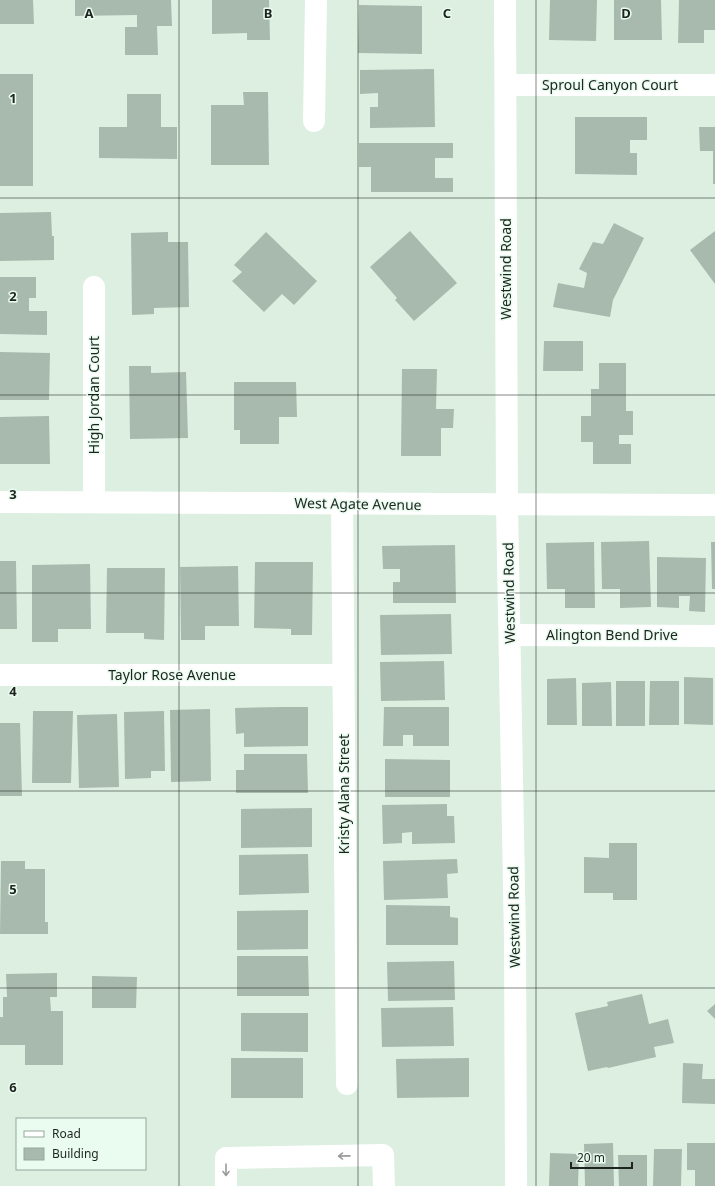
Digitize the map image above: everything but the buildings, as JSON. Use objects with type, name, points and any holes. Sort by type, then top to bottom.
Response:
[{"type":"street","points":[[314,121],[316,0]]},
{"type":"street","name":"Westwind Road","points":[[505,0],[507,505],[515,940],[516,1186]]},
{"type":"street","name":"Sproul Canyon Court","points":[[506,85],[715,85]]},
{"type":"street","name":"High Jordan Court","points":[[94,287],[94,502]]},
{"type":"street","name":"West Agate Avenue","points":[[0,502],[715,505]]},
{"type":"street","name":"Kristy Alana Street","points":[[342,503],[347,1084]]},
{"type":"street","name":"Alington Bend Drive","points":[[510,635],[715,636]]},
{"type":"street","name":"Taylor Rose Avenue","points":[[0,676],[343,676]]},
{"type":"street","points":[[226,1186],[226,1158],[383,1155],[384,1186]]}]
